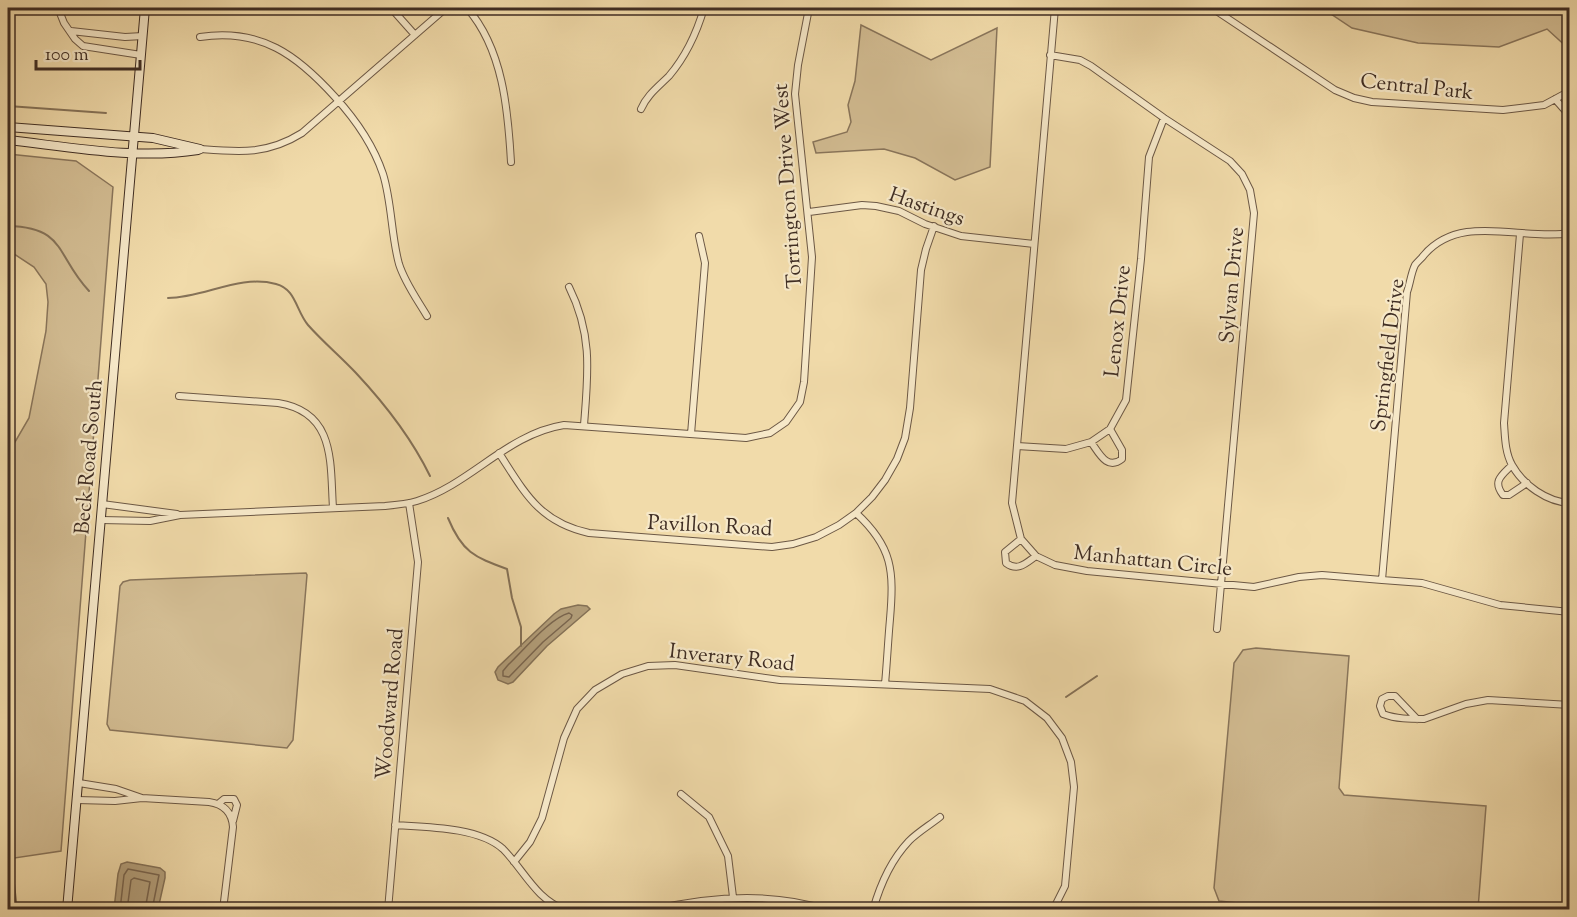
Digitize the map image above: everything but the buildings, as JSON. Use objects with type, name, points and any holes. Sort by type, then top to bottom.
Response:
[{"type":"main road","name":"Beck Road South","points":[[67,909],[145,8]]},
{"type":"main road","points":[[8,127],[134,136],[169,141],[200,149]]},
{"type":"main road","points":[[8,140],[133,152],[167,153],[200,149]]},
{"type":"street","points":[[58,8],[61,19],[83,46],[141,55]]},
{"type":"street","points":[[391,8],[415,35]]},
{"type":"street","points":[[200,149],[250,152],[276,147],[302,133],[446,8]]},
{"type":"street","points":[[467,8],[487,37],[498,67],[511,162]]},
{"type":"street","points":[[640,109],[645,99],[669,76],[687,49],[704,8]]},
{"type":"street","name":"Torrington Drive West","points":[[691,434],[752,438],[770,433],[780,427],[797,408],[804,382],[812,289],[809,212],[795,94],[809,8]]},
{"type":"street","name":"Manhattan Circle","points":[[1055,8],[1012,503],[1021,539],[1036,556],[1055,565],[1087,572],[1254,587],[1299,577],[1322,575],[1422,584],[1500,605],[1569,612]]},
{"type":"street","name":"Central Park","points":[[1212,8],[1335,90],[1354,98],[1372,102],[1503,110],[1544,105],[1569,93]]},
{"type":"street","points":[[71,31],[125,37],[142,36]]},
{"type":"street","points":[[200,37],[212,35],[242,37],[272,45],[300,61],[339,102],[362,131],[378,162],[387,191],[399,264],[406,281],[427,316]]},
{"type":"street","name":"Sylvan Drive","points":[[1050,56],[1080,60],[1092,66],[1164,118],[1230,161],[1247,183],[1253,202],[1254,213],[1217,628]]},
{"type":"street","points":[[1556,99],[1569,116]]},
{"type":"street","name":"Lenox Drive","points":[[1017,446],[1066,449],[1091,442],[1110,429],[1126,400],[1149,157],[1164,118]]},
{"type":"street","name":"Hastings","points":[[809,212],[862,205],[876,206],[899,211],[925,224],[973,239],[1034,244]]},
{"type":"street","name":"Pavillon Road","points":[[499,453],[526,495],[539,510],[562,525],[589,533],[772,547],[816,537],[839,525],[856,513],[885,480],[897,459],[905,438],[910,408],[921,270],[934,226]]},
{"type":"street","name":"Springfield Drive","points":[[1382,580],[1407,292],[1415,266],[1431,247],[1452,234],[1475,230],[1551,236],[1569,233]]},
{"type":"street","points":[[1520,234],[1504,423],[1506,448],[1512,465],[1527,483],[1544,496],[1569,503]]},
{"type":"street","points":[[101,520],[150,521],[180,515],[409,503],[437,492],[523,438],[544,429],[564,425],[584,425],[691,434],[705,263],[699,236]]},
{"type":"street","points":[[569,287],[580,312],[587,344],[588,379],[584,425]]},
{"type":"street","points":[[179,396],[278,403],[291,406],[306,414],[322,432],[329,448],[333,508]]},
{"type":"street","points":[[1091,442],[1106,462],[1113,464],[1119,462],[1122,459],[1122,450],[1110,429]]},
{"type":"street","points":[[1512,465],[1498,479],[1498,489],[1503,495],[1509,495],[1527,483]]},
{"type":"street","name":"Woodward Road","points":[[388,909],[418,562],[409,503]]},
{"type":"street","points":[[102,504],[180,515]]},
{"type":"street","points":[[856,513],[874,532],[891,568],[893,593],[885,684]]},
{"type":"street","points":[[1021,539],[1005,552],[1006,563],[1011,567],[1019,568],[1036,556]]},
{"type":"street","name":"Inverary Road","points":[[514,862],[530,842],[542,818],[564,738],[577,709],[595,690],[622,674],[648,666],[675,665],[780,680],[990,689],[1025,701],[1047,718],[1062,738],[1071,762],[1074,787],[1065,886],[1053,909]]},
{"type":"street","points":[[1417,719],[1395,696],[1382,699],[1380,706],[1383,714],[1391,717],[1417,719],[1424,719],[1466,704],[1492,700],[1569,705]]},
{"type":"street","points":[[78,783],[116,789],[142,798]]},
{"type":"street","points":[[681,794],[709,817],[728,856],[733,897]]},
{"type":"street","points":[[77,800],[115,801],[142,798],[209,802],[218,804],[227,810],[233,821]]},
{"type":"street","points":[[218,804],[224,799],[234,799],[237,805],[233,821],[223,909]]},
{"type":"street","points":[[873,909],[880,885],[894,862],[909,842],[940,817]]},
{"type":"street","points":[[395,825],[446,828],[475,834],[501,847],[537,892],[566,909]]},
{"type":"street","points":[[652,909],[733,897],[787,902],[827,909]]},
{"type":"street","points":[[787,902],[787,909]]},
{"type":"shaded area","points":[[1322,8],[1569,8],[1569,49],[1547,29],[1499,47],[1418,43],[1352,28]]},
{"type":"shaded area","points":[[861,25],[931,60],[997,28],[990,167],[955,180],[915,158],[884,149],[816,153],[813,142],[847,132],[851,122],[848,105],[855,81]]},
{"type":"shaded area","points":[[8,154],[76,161],[113,187],[61,851],[8,859],[8,454],[29,418],[46,331],[48,302],[46,284],[34,267],[8,250]]},
{"type":"shaded area","points":[[306,573],[293,740],[287,748],[110,730],[107,724],[120,586],[123,582]]},
{"type":"shaded area","points":[[1256,648],[1349,656],[1339,788],[1344,795],[1486,806],[1478,909],[1306,910],[1219,901],[1214,888],[1234,663],[1243,650]]},
{"type":"water","points":[[578,605],[587,606],[590,609],[547,646],[513,682],[508,684],[498,680],[495,672],[498,667],[554,614],[561,609]]},
{"type":"water","points":[[127,862],[160,868],[165,872],[158,909],[114,909],[118,874],[121,864]]},
{"type":"waterway","points":[[8,106],[106,113]]},
{"type":"waterway","points":[[8,226],[27,228],[50,238],[89,291]]},
{"type":"waterway","points":[[168,298],[249,282],[276,284],[283,287],[292,295],[308,325],[356,373],[387,409],[415,449],[430,476]]},
{"type":"waterway","points":[[448,518],[458,539],[470,552],[507,569],[512,598],[521,627],[521,646]]},
{"type":"waterway","points":[[1066,697],[1097,676]]},
{"type":"waterway","points":[[8,830],[17,910]]}]
